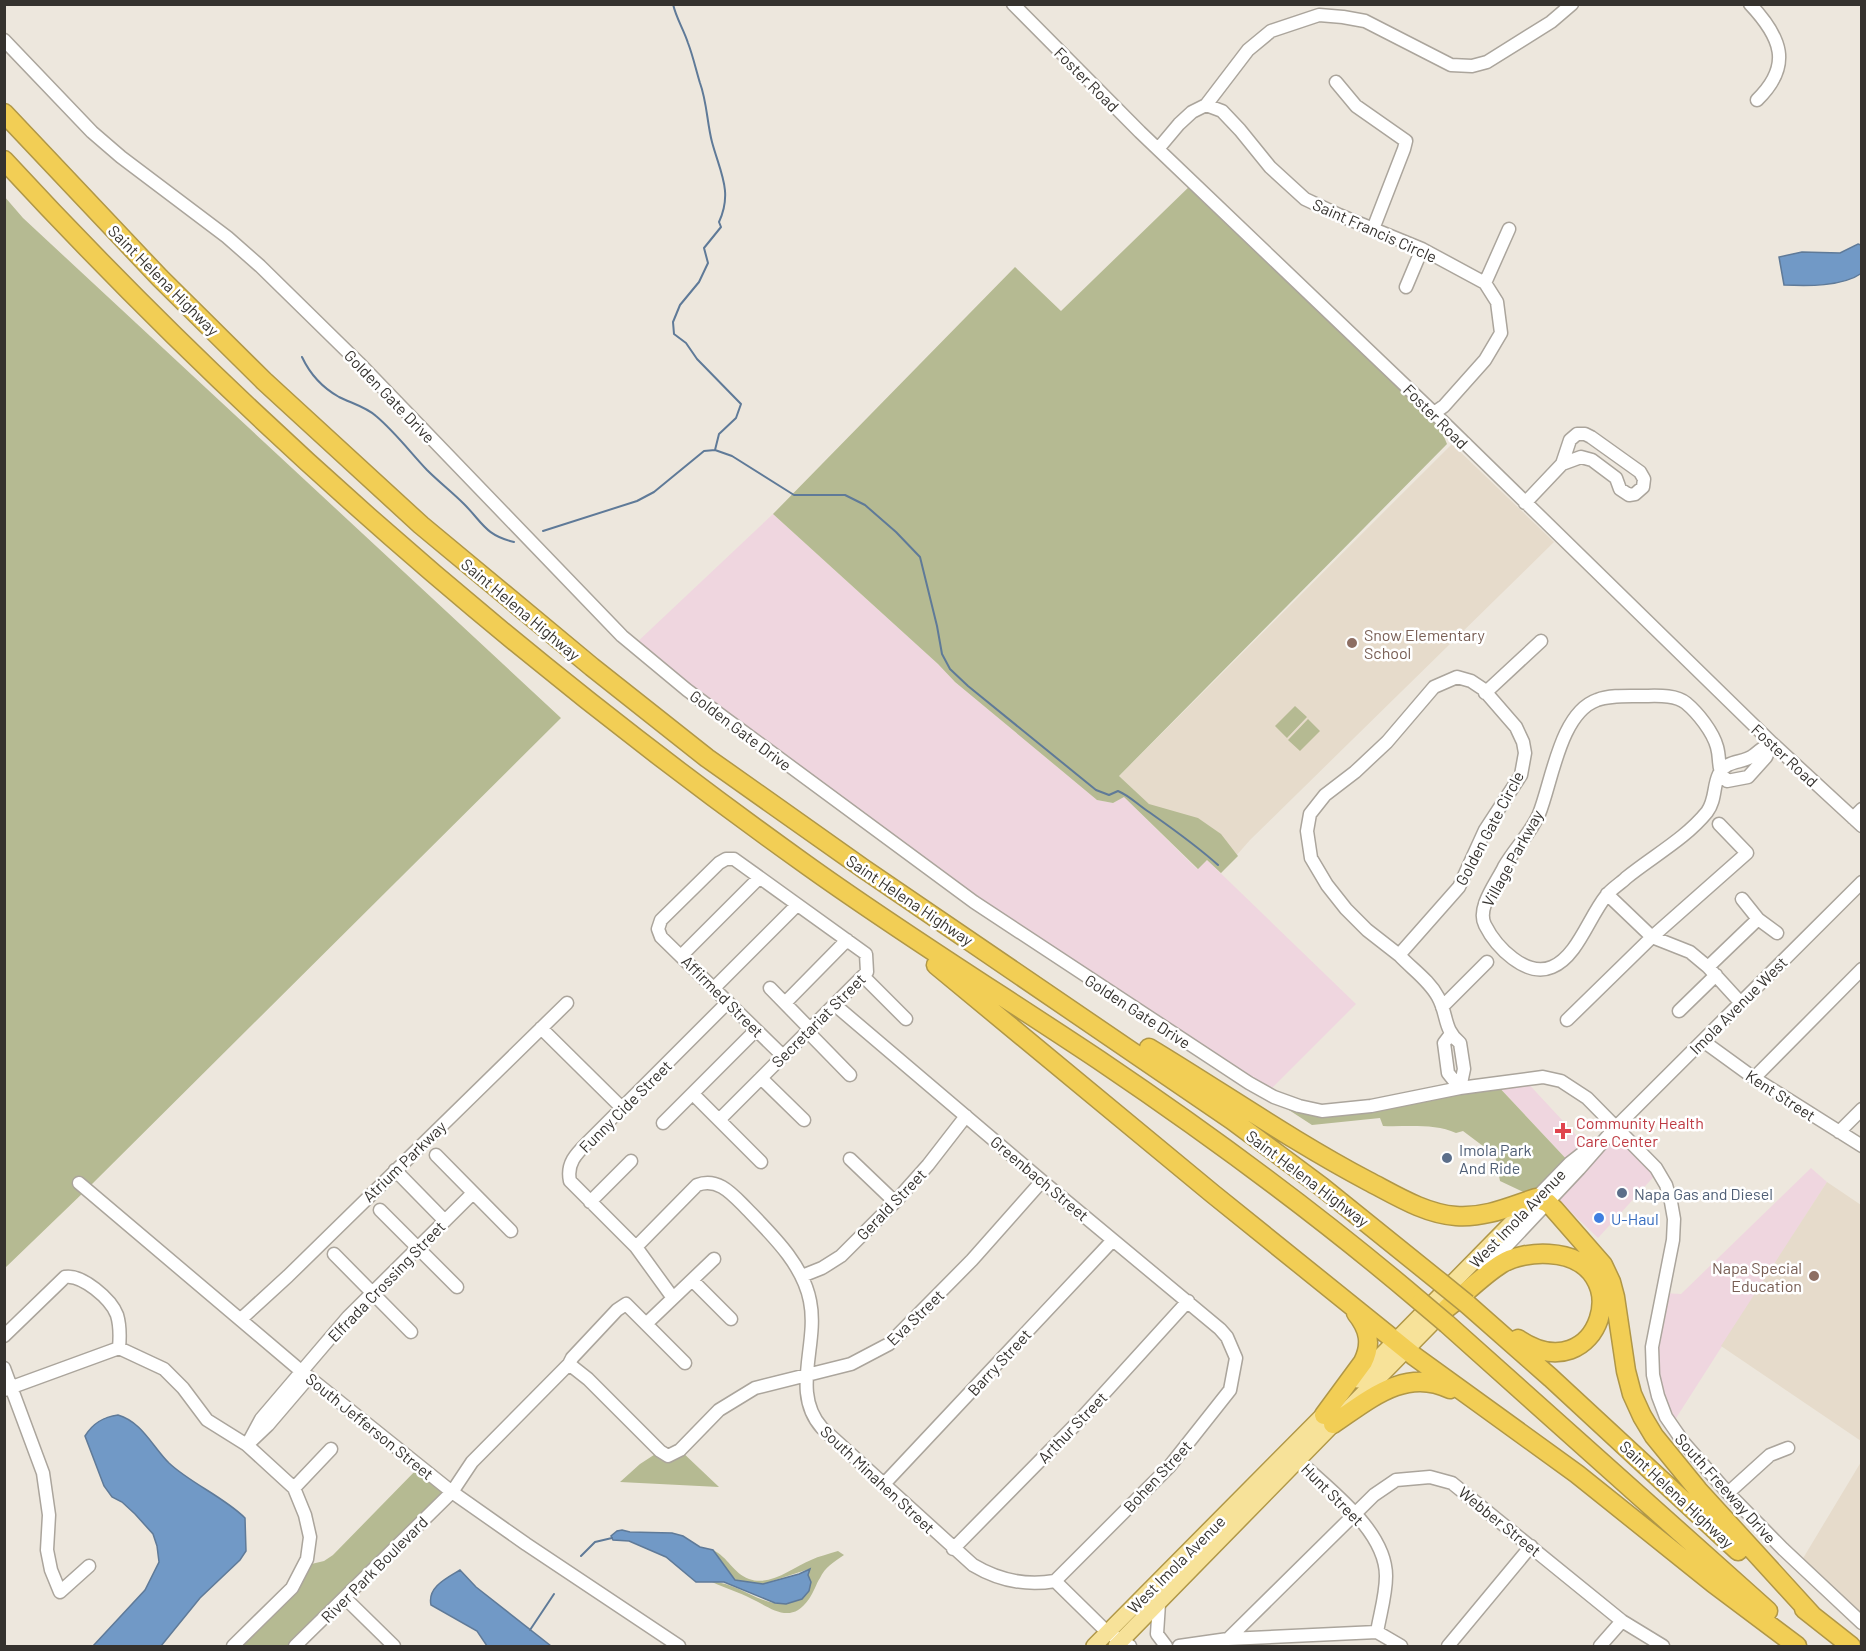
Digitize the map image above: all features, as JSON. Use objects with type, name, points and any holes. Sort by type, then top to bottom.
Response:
[{"type":"highway","name":"Saint Helena Highway","points":[[4,113],[213,331],[360,470],[592,668],[707,758],[895,890],[1232,1120],[1329,1193],[1467,1304],[1551,1378],[1769,1579],[1851,1647]]},
{"type":"highway","name":"Saint Helena Highway","points":[[4,160],[89,250],[200,361],[293,449],[416,559],[517,644],[642,743],[757,829],[861,903],[1197,1128],[1338,1234],[1421,1302],[1447,1316],[1707,1558],[1811,1647]]},
{"type":"highway","points":[[895,890],[1290,1137],[1393,1194],[1436,1212],[1475,1217],[1542,1201],[1604,1265],[1615,1297],[1626,1371],[1632,1394],[1654,1436],[1706,1499],[1812,1615]]},
{"type":"highway","points":[[861,903],[1347,1303],[1624,1510],[1713,1583],[1797,1647]]},
{"type":"highway","points":[[1447,1316],[1501,1264],[1519,1257],[1539,1254],[1556,1254],[1574,1259],[1588,1269],[1600,1288],[1602,1307],[1597,1326],[1587,1340],[1576,1348],[1559,1354],[1527,1345],[1467,1304]]},
{"type":"highway","points":[[1328,1420],[1363,1362],[1369,1347],[1367,1331],[1360,1318],[1347,1303]]},
{"type":"highway","points":[[1328,1420],[1395,1385],[1422,1380],[1445,1386],[1478,1402]]},
{"type":"main road","name":"West Imola Avenue","points":[[1094,1647],[1328,1420],[1542,1201]]},
{"type":"main road","name":"West Imola Avenue","points":[[1401,1345],[1447,1316]]},
{"type":"main road","name":"West Imola Avenue","points":[[1123,1645],[1159,1603],[1298,1460],[1328,1420]]},
{"type":"street","name":"Foster Road","points":[[1013,4],[1158,149],[1434,413],[1772,743],[1858,817]]},
{"type":"street","points":[[1158,149],[1192,112],[1206,105],[1248,50],[1270,31],[1318,15],[1365,21],[1435,58],[1451,64],[1472,66],[1487,62],[1551,22],[1572,4]]},
{"type":"street","points":[[1750,4],[1768,23],[1778,46],[1780,63],[1777,74],[1757,100]]},
{"type":"street","name":"Golden Gate Drive","points":[[4,40],[92,132],[121,157],[227,237],[291,296],[622,636],[695,696],[974,902],[1249,1083],[1274,1097],[1299,1106],[1322,1111],[1371,1106],[1460,1088],[1543,1077],[1561,1081],[1587,1098],[1615,1128]]},
{"type":"street","points":[[1336,82],[1356,106],[1406,141],[1373,229]]},
{"type":"street","name":"Saint Francis Circle","points":[[1206,105],[1222,111],[1270,167],[1305,199],[1422,249],[1485,283]]},
{"type":"street","points":[[1434,413],[1444,406],[1485,360],[1501,333],[1497,302],[1485,283],[1509,229]]},
{"type":"street","points":[[1407,287],[1422,249]]},
{"type":"street","points":[[1525,503],[1562,464],[1570,440],[1577,434],[1585,434],[1640,472],[1644,479],[1643,487],[1635,494],[1629,495],[1620,489],[1616,478],[1592,460],[1581,458],[1562,464]]},
{"type":"street","points":[[1485,693],[1541,641]]},
{"type":"street","name":"Golden Gate Circle","points":[[1399,955],[1459,887],[1485,830],[1521,775],[1525,753],[1516,727],[1471,681],[1457,677],[1434,687],[1387,742],[1325,795],[1310,814],[1307,831],[1311,858],[1327,885],[1346,909],[1367,930],[1399,955],[1438,996],[1450,1035],[1461,1043],[1464,1069],[1460,1088]]},
{"type":"street","name":"Village Parkway","points":[[1622,696],[1652,696],[1681,700],[1708,730],[1717,747],[1720,773],[1713,802],[1695,825],[1607,894],[1563,961],[1551,968],[1538,970],[1520,963],[1504,952],[1483,924],[1483,909],[1510,857],[1538,816],[1570,724],[1581,710],[1596,700],[1622,696]]},
{"type":"street","points":[[1772,743],[1766,757],[1748,777],[1726,781],[1720,773],[1729,763],[1754,755],[1761,747],[1772,743]]},
{"type":"street","points":[[1567,1020],[1652,937],[1747,853],[1719,824]]},
{"type":"street","name":"Secretariat Street","points":[[661,937],[658,929],[661,920],[719,863],[726,859],[734,859],[866,954],[867,972],[718,1120]]},
{"type":"street","points":[[682,955],[759,878]]},
{"type":"street","name":"Imola Avenue West","points":[[1615,1128],[1862,882]]},
{"type":"street","points":[[1607,894],[1652,937],[1690,952],[1712,971],[1740,1002]]},
{"type":"street","points":[[1742,899],[1758,919],[1777,933]]},
{"type":"street","points":[[714,988],[797,905]]},
{"type":"street","points":[[1678,1011],[1758,919]]},
{"type":"street","name":"Affirmed Street","points":[[661,937],[783,1056]]},
{"type":"street","points":[[785,1003],[847,940]]},
{"type":"street","points":[[1442,1007],[1487,962]]},
{"type":"street","points":[[1754,1078],[1862,969]]},
{"type":"street","points":[[863,976],[906,1019]]},
{"type":"street","points":[[770,988],[850,1075]]},
{"type":"street","name":"Funny Cide Street","points":[[673,1298],[636,1247],[570,1181],[568,1172],[573,1158],[728,1002]]},
{"type":"street","name":"Atrium Parkway","points":[[241,1319],[288,1276],[567,1003]]},
{"type":"street","name":"Greenbach Street","points":[[835,1005],[1041,1181],[1220,1329],[1233,1347],[1236,1358]]},
{"type":"street","points":[[541,1028],[622,1108]]},
{"type":"street","points":[[663,1123],[756,1030]]},
{"type":"street","name":"Kent Street","points":[[1702,1041],[1754,1078],[1862,1146]]},
{"type":"street","points":[[761,1078],[804,1120]]},
{"type":"street","points":[[693,1094],[761,1162]]},
{"type":"street","points":[[1839,1131],[1862,1109]]},
{"type":"street","name":"Gerald Street","points":[[802,1276],[822,1268],[841,1256],[895,1202],[928,1165],[966,1116]]},
{"type":"street","name":"West Imola Avenue","points":[[1447,1316],[1542,1201],[1615,1128]]},
{"type":"street","name":"South Freeway Drive","points":[[1615,1128],[1656,1168],[1666,1185],[1674,1219],[1673,1240],[1652,1347],[1653,1375],[1658,1396],[1671,1426],[1728,1493],[1791,1557],[1862,1623]]},
{"type":"street","points":[[436,1155],[511,1231]]},
{"type":"street","points":[[850,1159],[895,1202]]},
{"type":"street","points":[[590,1202],[630,1161]]},
{"type":"street","points":[[395,1170],[445,1221]]},
{"type":"street","name":"Eva Street","points":[[569,1364],[588,1379],[660,1451],[668,1456],[680,1450],[719,1410],[755,1388],[851,1364],[889,1344],[972,1260],[1041,1181]]},
{"type":"street","name":"South Jefferson Street","points":[[79,1182],[305,1374],[452,1492],[676,1646]]},
{"type":"street","name":"South Minahen Street","points":[[636,1247],[697,1185],[705,1182],[719,1183],[740,1201],[765,1228],[802,1276],[810,1298],[813,1320],[806,1392],[808,1407],[813,1419],[973,1565],[1005,1580],[1043,1583],[1055,1581]]},
{"type":"street","name":"Elfrada Crossing Street","points":[[247,1445],[261,1419],[305,1374],[372,1292],[473,1193]]},
{"type":"street","points":[[380,1210],[457,1287]]},
{"type":"street","name":"Barry Street","points":[[884,1484],[1113,1240]]},
{"type":"street","points":[[334,1254],[411,1332]]},
{"type":"street","points":[[685,1363],[646,1324],[714,1259]]},
{"type":"street","points":[[4,1336],[65,1277],[73,1275],[89,1283],[116,1313],[120,1331],[119,1348]]},
{"type":"street","points":[[692,1280],[731,1319]]},
{"type":"street","name":"Arthur Street","points":[[953,1549],[1078,1422],[1188,1301]]},
{"type":"street","name":"River Park Boulevard","points":[[295,1647],[452,1492],[472,1462],[569,1364],[617,1310],[626,1304],[646,1324]]},
{"type":"street","points":[[8,1388],[119,1348],[164,1369],[183,1388],[207,1420],[247,1445],[294,1488],[305,1515],[310,1537],[307,1559],[292,1588],[233,1647]]},
{"type":"street","name":"Bohen Street","points":[[1055,1581],[1169,1467],[1217,1408],[1230,1390],[1236,1358]]},
{"type":"street","points":[[4,1368],[8,1388],[43,1473],[49,1515],[47,1550],[51,1570],[60,1592],[89,1566]]},
{"type":"street","points":[[1728,1493],[1770,1455],[1788,1448]]},
{"type":"street","points":[[294,1488],[331,1449]]},
{"type":"street","name":"Hunt Street","points":[[1298,1460],[1373,1534],[1384,1561],[1385,1585],[1377,1632]]},
{"type":"street","name":"Webber Street","points":[[1228,1640],[1374,1495],[1396,1480],[1430,1477],[1452,1483],[1622,1621],[1663,1647]]},
{"type":"street","points":[[1448,1647],[1531,1546]]},
{"type":"street","points":[[1055,1581],[1123,1645]]},
{"type":"street","points":[[345,1598],[394,1647]]},
{"type":"street","points":[[1159,1603],[1157,1634],[1166,1647]]},
{"type":"street","points":[[1600,1647],[1622,1621]]},
{"type":"street","points":[[1179,1647],[1228,1640],[1377,1632],[1401,1647]]},
{"type":"shaded area","name":"Snow Elementary School","points":[[1452,444],[1554,542],[1250,840],[1221,873],[1119,776]]},
{"type":"shaded area","points":[[773,514],[955,682],[1097,800],[1113,803],[1124,797],[1197,869],[1207,860],[1356,1004],[1267,1093],[1025,937],[633,646]]},
{"type":"shaded area","points":[[1523,1078],[1589,1149],[1570,1163],[1495,1083]]},
{"type":"shaded area","points":[[1615,1128],[1658,1172],[1598,1238],[1554,1196]]},
{"type":"shaded area","points":[[1811,1168],[1827,1182],[1671,1426],[1653,1375],[1662,1293],[1681,1294]]},
{"type":"shaded area","name":"Napa Special Education","points":[[1827,1182],[1861,1205],[1861,1441],[1721,1346]]},
{"type":"shaded area","points":[[1861,1462],[1861,1623],[1799,1565]]},
{"type":"green space","points":[[1193,183],[1434,413],[1447,444],[1119,776],[1149,804],[1198,818],[1221,834],[1238,856],[1221,873],[1207,860],[1198,869],[1124,797],[1113,803],[1097,800],[955,682],[773,514],[1015,267],[1061,311]]},
{"type":"green space","points":[[4,196],[23,218],[561,718],[5,1268]]},
{"type":"green space","points":[[1295,706],[1307,717],[1287,738],[1275,726]]},
{"type":"green space","points":[[1308,719],[1320,731],[1300,751],[1288,740]]},
{"type":"green space","points":[[1495,1083],[1570,1163],[1536,1198],[1500,1181],[1495,1155],[1463,1131],[1456,1133],[1429,1127],[1383,1126],[1380,1118],[1312,1125],[1249,1084],[1322,1111]]},
{"type":"green space","points":[[680,1450],[719,1487],[620,1482],[640,1464],[660,1451]]},
{"type":"green space","points":[[420,1466],[452,1492],[295,1646],[233,1646],[292,1588],[303,1566],[324,1561],[333,1555]]},
{"type":"green space","points":[[713,1550],[743,1576],[757,1581],[774,1578],[804,1563],[838,1551],[844,1555],[824,1571],[811,1596],[802,1607],[789,1613],[775,1610],[712,1582],[728,1585],[766,1601],[784,1603],[802,1599],[809,1569],[763,1584],[735,1580]]},
{"type":"water","points":[[1858,244],[1861,245],[1862,273],[1854,278],[1824,285],[1784,285],[1779,257],[1802,252],[1840,253]]},
{"type":"water","points":[[118,1415],[134,1423],[177,1470],[237,1510],[245,1518],[246,1551],[240,1560],[200,1598],[161,1646],[93,1646],[145,1590],[159,1562],[153,1534],[122,1502],[112,1497],[104,1486],[85,1436],[99,1421]]},
{"type":"water","points":[[622,1530],[672,1533],[683,1536],[700,1547],[713,1550],[735,1580],[763,1584],[810,1569],[809,1591],[802,1599],[786,1604],[775,1603],[724,1582],[696,1582],[666,1557],[629,1541],[613,1540],[611,1536]]},
{"type":"water","points":[[460,1570],[476,1587],[551,1646],[487,1646],[477,1631],[431,1605],[435,1588]]},
{"type":"waterway","points":[[673,4],[690,48],[702,90],[710,135],[725,191],[725,201],[719,222],[721,227],[704,248],[708,263],[699,282],[680,305],[673,322],[674,334],[686,343],[697,359],[741,404],[736,418],[719,434],[715,450],[732,456],[794,495],[845,495],[865,505],[920,557],[942,654],[950,669],[1096,790],[1109,795],[1118,791],[1126,795],[1218,865]]},
{"type":"waterway","points":[[302,357],[322,385],[339,397],[368,410],[383,422],[485,528],[497,536],[514,542]]},
{"type":"waterway","points":[[543,531],[637,501],[654,492],[704,451],[715,450]]},
{"type":"waterway","points":[[581,1556],[595,1542],[612,1538]]},
{"type":"waterway","points":[[530,1630],[554,1594]]},
{"type":"place","name":"Snow Elementary School","points":[[1352,643]]},
{"type":"place","name":"Community Health Care Center","points":[[1563,1131]]},
{"type":"place","name":"Imola Park And Ride","points":[[1447,1158]]},
{"type":"place","name":"Napa Gas and Diesel","points":[[1622,1193]]},
{"type":"place","name":"U-Haul","points":[[1599,1218]]},
{"type":"place","name":"Napa Special Education","points":[[1814,1276]]}]
